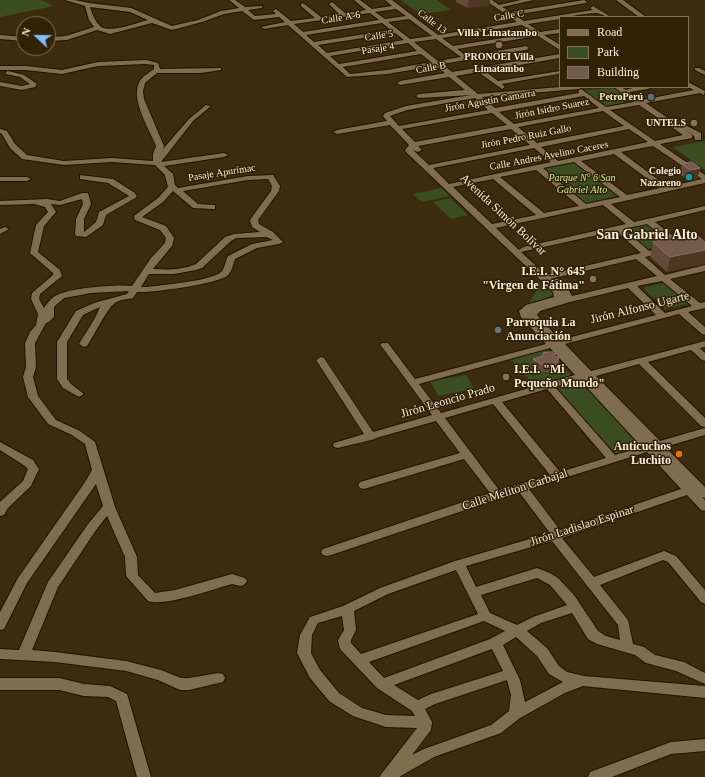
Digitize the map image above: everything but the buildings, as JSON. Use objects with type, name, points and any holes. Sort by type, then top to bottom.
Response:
[{"type":"street","points":[[68,0],[89,5],[131,10],[152,21],[172,28],[200,21],[223,12],[260,7]]},
{"type":"street","points":[[232,0],[254,18],[278,13],[349,76],[387,72],[526,48]]},
{"type":"street","points":[[358,0],[451,74],[557,164]]},
{"type":"street","name":"Calle 13","points":[[388,0],[464,58]]},
{"type":"street","points":[[488,0],[559,44]]},
{"type":"street","points":[[494,0],[525,23]]},
{"type":"street","points":[[501,5],[528,0],[539,9]]},
{"type":"street","points":[[619,0],[634,9],[642,16]]},
{"type":"street","points":[[513,13],[582,1],[606,16]]},
{"type":"street","points":[[332,4],[345,16]]},
{"type":"street","points":[[89,5],[87,7],[92,20],[97,26],[96,28]]},
{"type":"street","points":[[303,5],[320,19]]},
{"type":"street","points":[[264,27],[397,7]]},
{"type":"street","name":"Calle C","points":[[566,16],[598,11]]},
{"type":"street","name":"Calle A-6","points":[[301,34],[410,17]]},
{"type":"street","name":"Calle C","points":[[436,36],[559,17]]},
{"type":"street","points":[[56,39],[67,38],[96,28],[110,32],[152,21]]},
{"type":"street","points":[[313,44],[396,31]]},
{"type":"street","points":[[451,48],[559,31]]},
{"type":"street","name":"Calle 5","points":[[325,55],[436,36]]},
{"type":"street","points":[[0,38],[16,39]]},
{"type":"street","points":[[512,38],[552,67]]},
{"type":"street","name":"Pasaje 4","points":[[338,66],[422,52]]},
{"type":"street","name":"Calle B","points":[[400,83],[480,70],[552,67],[559,57]]},
{"type":"street","points":[[0,68],[26,68],[62,72],[92,64],[146,62],[156,64],[158,68],[156,71]]},
{"type":"street","points":[[497,83],[552,67]]},
{"type":"street","points":[[212,207],[196,206],[175,188],[169,174],[158,162],[160,146],[142,106],[140,86],[143,80],[156,71],[201,71],[219,69]]},
{"type":"street","points":[[697,69],[705,73]]},
{"type":"street","points":[[480,70],[510,93]]},
{"type":"street","points":[[0,72],[21,75],[29,79],[34,84],[33,86],[27,88],[0,84]]},
{"type":"street","points":[[689,80],[703,92]]},
{"type":"street","points":[[419,96],[510,93],[567,88]]},
{"type":"street","points":[[579,88],[604,109],[705,180]]},
{"type":"street","points":[[619,88],[702,137]]},
{"type":"street","points":[[626,89],[637,88]]},
{"type":"street","points":[[626,89],[689,136],[656,146]]},
{"type":"street","name":"Jirón Isidro Suarez","points":[[411,147],[604,109],[703,92]]},
{"type":"street","name":"Avenida Simón Bolívar","points":[[474,94],[406,108],[387,114],[386,116],[398,128],[411,147],[547,277]]},
{"type":"street","name":"Jirón Agustín Gamarra","points":[[398,128],[585,94]]},
{"type":"street","points":[[158,162],[191,120],[208,106]]},
{"type":"street","points":[[337,132],[393,122]]},
{"type":"street","name":"Jirón Pedro Ruiz Gallo","points":[[430,166],[629,127]]},
{"type":"street","points":[[0,131],[4,132],[20,154],[64,163],[112,160],[158,162],[224,155]]},
{"type":"street","points":[[656,146],[702,137]]},
{"type":"street","name":"Calle Andres Avelino Caceres","points":[[451,186],[616,152],[656,146]]},
{"type":"street","points":[[616,152],[667,190]]},
{"type":"street","points":[[576,160],[626,198]]},
{"type":"street","points":[[538,168],[584,207]]},
{"type":"street","points":[[0,203],[47,201],[64,203],[85,196],[87,204],[80,219],[79,234],[86,235],[98,225],[103,213],[133,197],[110,181],[83,177]]},
{"type":"street","name":"Pasaje Apurímac","points":[[175,188],[248,178],[270,177],[276,186],[275,192],[258,212],[254,220],[255,225],[270,234]]},
{"type":"street","points":[[495,177],[542,216]]},
{"type":"street","points":[[0,179],[27,179]]},
{"type":"street","points":[[494,227],[667,190],[705,180]]},
{"type":"street","points":[[79,394],[67,386],[62,379],[62,342],[79,313],[86,309],[130,296],[154,260],[169,244],[170,238],[163,228],[138,218],[138,216],[161,201],[175,188]]},
{"type":"street","points":[[36,202],[48,205],[52,212],[40,225],[34,253],[57,272],[58,276],[36,293],[35,299],[44,314],[41,326]]},
{"type":"street","points":[[605,203],[633,225]]},
{"type":"street","points":[[522,250],[705,208]]},
{"type":"street","points":[[547,277],[683,245],[649,221]]},
{"type":"street","name":"Avenida Simón Bolívar","points":[[494,227],[522,250],[547,277],[557,291],[559,297],[562,299]]},
{"type":"street","points":[[618,228],[665,278],[702,306]]},
{"type":"street","points":[[148,271],[162,272],[194,269],[228,239],[234,236],[270,234],[279,242],[255,246],[233,256],[227,271],[223,275],[198,282],[147,290],[91,290],[61,296],[54,301],[49,308],[49,317],[35,332],[30,343],[31,367],[28,377],[28,385],[33,397],[52,422],[76,433],[90,442],[109,507],[131,557],[132,576],[152,598],[175,595],[232,579],[240,581]]},
{"type":"street","points":[[705,268],[630,286],[529,307],[523,313],[586,375],[653,447],[700,489],[705,506]]},
{"type":"street","points":[[630,286],[663,316]]},
{"type":"street","points":[[84,344],[100,318],[103,309],[111,301]]},
{"type":"street","name":"Jirón Alfonso Ugarte","points":[[414,382],[702,306]]},
{"type":"street","points":[[681,311],[705,332]]},
{"type":"street","name":"Jirón Leoncio Prado","points":[[338,445],[371,437],[586,375],[705,344]]},
{"type":"street","points":[[384,345],[414,382],[497,494]]},
{"type":"street","points":[[693,348],[705,358]]},
{"type":"street","points":[[321,360],[371,437]]},
{"type":"street","points":[[641,361],[705,424]]},
{"type":"street","points":[[548,386],[613,459]]},
{"type":"street","points":[[496,401],[557,476]]},
{"type":"street","name":"Calle Meliton Carbajal","points":[[327,552],[497,494],[705,431]]},
{"type":"street","points":[[0,445],[29,463],[34,469],[27,483],[4,505],[0,512]]},
{"type":"street","points":[[364,485],[467,454]]},
{"type":"street","points":[[0,625],[22,581],[90,484],[98,469]]},
{"type":"street","points":[[521,487],[624,624],[627,647]]},
{"type":"street","name":"Jirón Ladislao Espinar","points":[[425,722],[386,720],[358,712],[334,697],[315,674],[304,653],[306,635],[314,620],[347,609],[384,591],[459,564],[700,489]]},
{"type":"street","points":[[24,654],[52,585],[92,527],[109,507]]},
{"type":"street","points":[[592,583],[664,556],[672,559],[705,599]]},
{"type":"street","points":[[459,564],[485,616],[517,630],[542,652],[554,670],[564,677],[584,681],[705,692]]},
{"type":"street","points":[[474,592],[537,573],[542,574],[559,585],[593,635],[602,640],[639,651],[651,659],[679,666],[705,679]]},
{"type":"street","points":[[382,684],[496,644],[517,630],[537,620],[574,607]]},
{"type":"street","points":[[347,609],[350,630],[344,642],[358,660],[382,684],[417,707],[425,722],[424,730],[386,777]]},
{"type":"street","points":[[358,660],[485,616]]},
{"type":"street","points":[[496,644],[516,689],[518,701],[515,714]]},
{"type":"street","points":[[0,654],[24,654],[126,666],[161,675],[180,684],[189,684],[218,678]]},
{"type":"street","points":[[417,707],[431,700],[510,674]]},
{"type":"street","points":[[386,777],[429,753],[496,729],[515,714],[560,689],[584,681]]},
{"type":"street","points":[[0,684],[59,684],[84,690],[110,692],[122,698],[144,777]]},
{"type":"street","points":[[595,777],[671,748],[705,744]]},
{"type":"green space","points":[[0,0],[41,0],[54,6],[0,17]]},
{"type":"green space","points":[[401,0],[437,0],[451,10],[420,14]]},
{"type":"green space","points":[[615,88],[634,101],[604,106],[584,90]]},
{"type":"green space","points":[[705,141],[705,170],[674,148],[674,147]]},
{"type":"green space","name":"Parque N° 6 San Gabriel Alto","points":[[574,162],[617,196],[586,203],[544,168]]},
{"type":"green space","points":[[441,188],[450,196],[422,202],[413,194]]},
{"type":"green space","points":[[450,198],[468,215],[451,219],[433,202]]},
{"type":"green space","points":[[647,224],[670,243],[647,249],[623,229]]},
{"type":"green space","points":[[538,281],[556,295],[529,303],[536,292]]},
{"type":"green space","points":[[664,283],[687,304],[665,309],[643,288]]},
{"type":"green space","points":[[547,349],[570,374],[570,377],[534,385],[511,360]]},
{"type":"green space","points":[[466,375],[474,389],[438,396],[430,381]]},
{"type":"green space","points":[[580,382],[641,446],[614,454],[555,388]]},
{"type":"place","name":"PRONOEI Villa Limatambo","points":[[499,45]]},
{"type":"place","name":"PetroPerú","points":[[651,97]]},
{"type":"place","name":"UNTELS","points":[[694,123]]},
{"type":"place","name":"Colegio Nazareno","points":[[689,177]]},
{"type":"place","name":"I.E.I. N° 645 \"Virgen de Fátima\"","points":[[593,279]]},
{"type":"place","name":"Parroquia La Anunciación","points":[[498,330]]},
{"type":"place","name":"I.E.I. \"Mi Pequeño Mundo\"","points":[[506,377]]},
{"type":"place","name":"Anticuchos Luchito","points":[[679,454]]},
{"type":"district","name":"Villa Limatambo","points":[[497,33]]},
{"type":"district","name":"San Gabriel Alto","points":[[647,235]]}]
